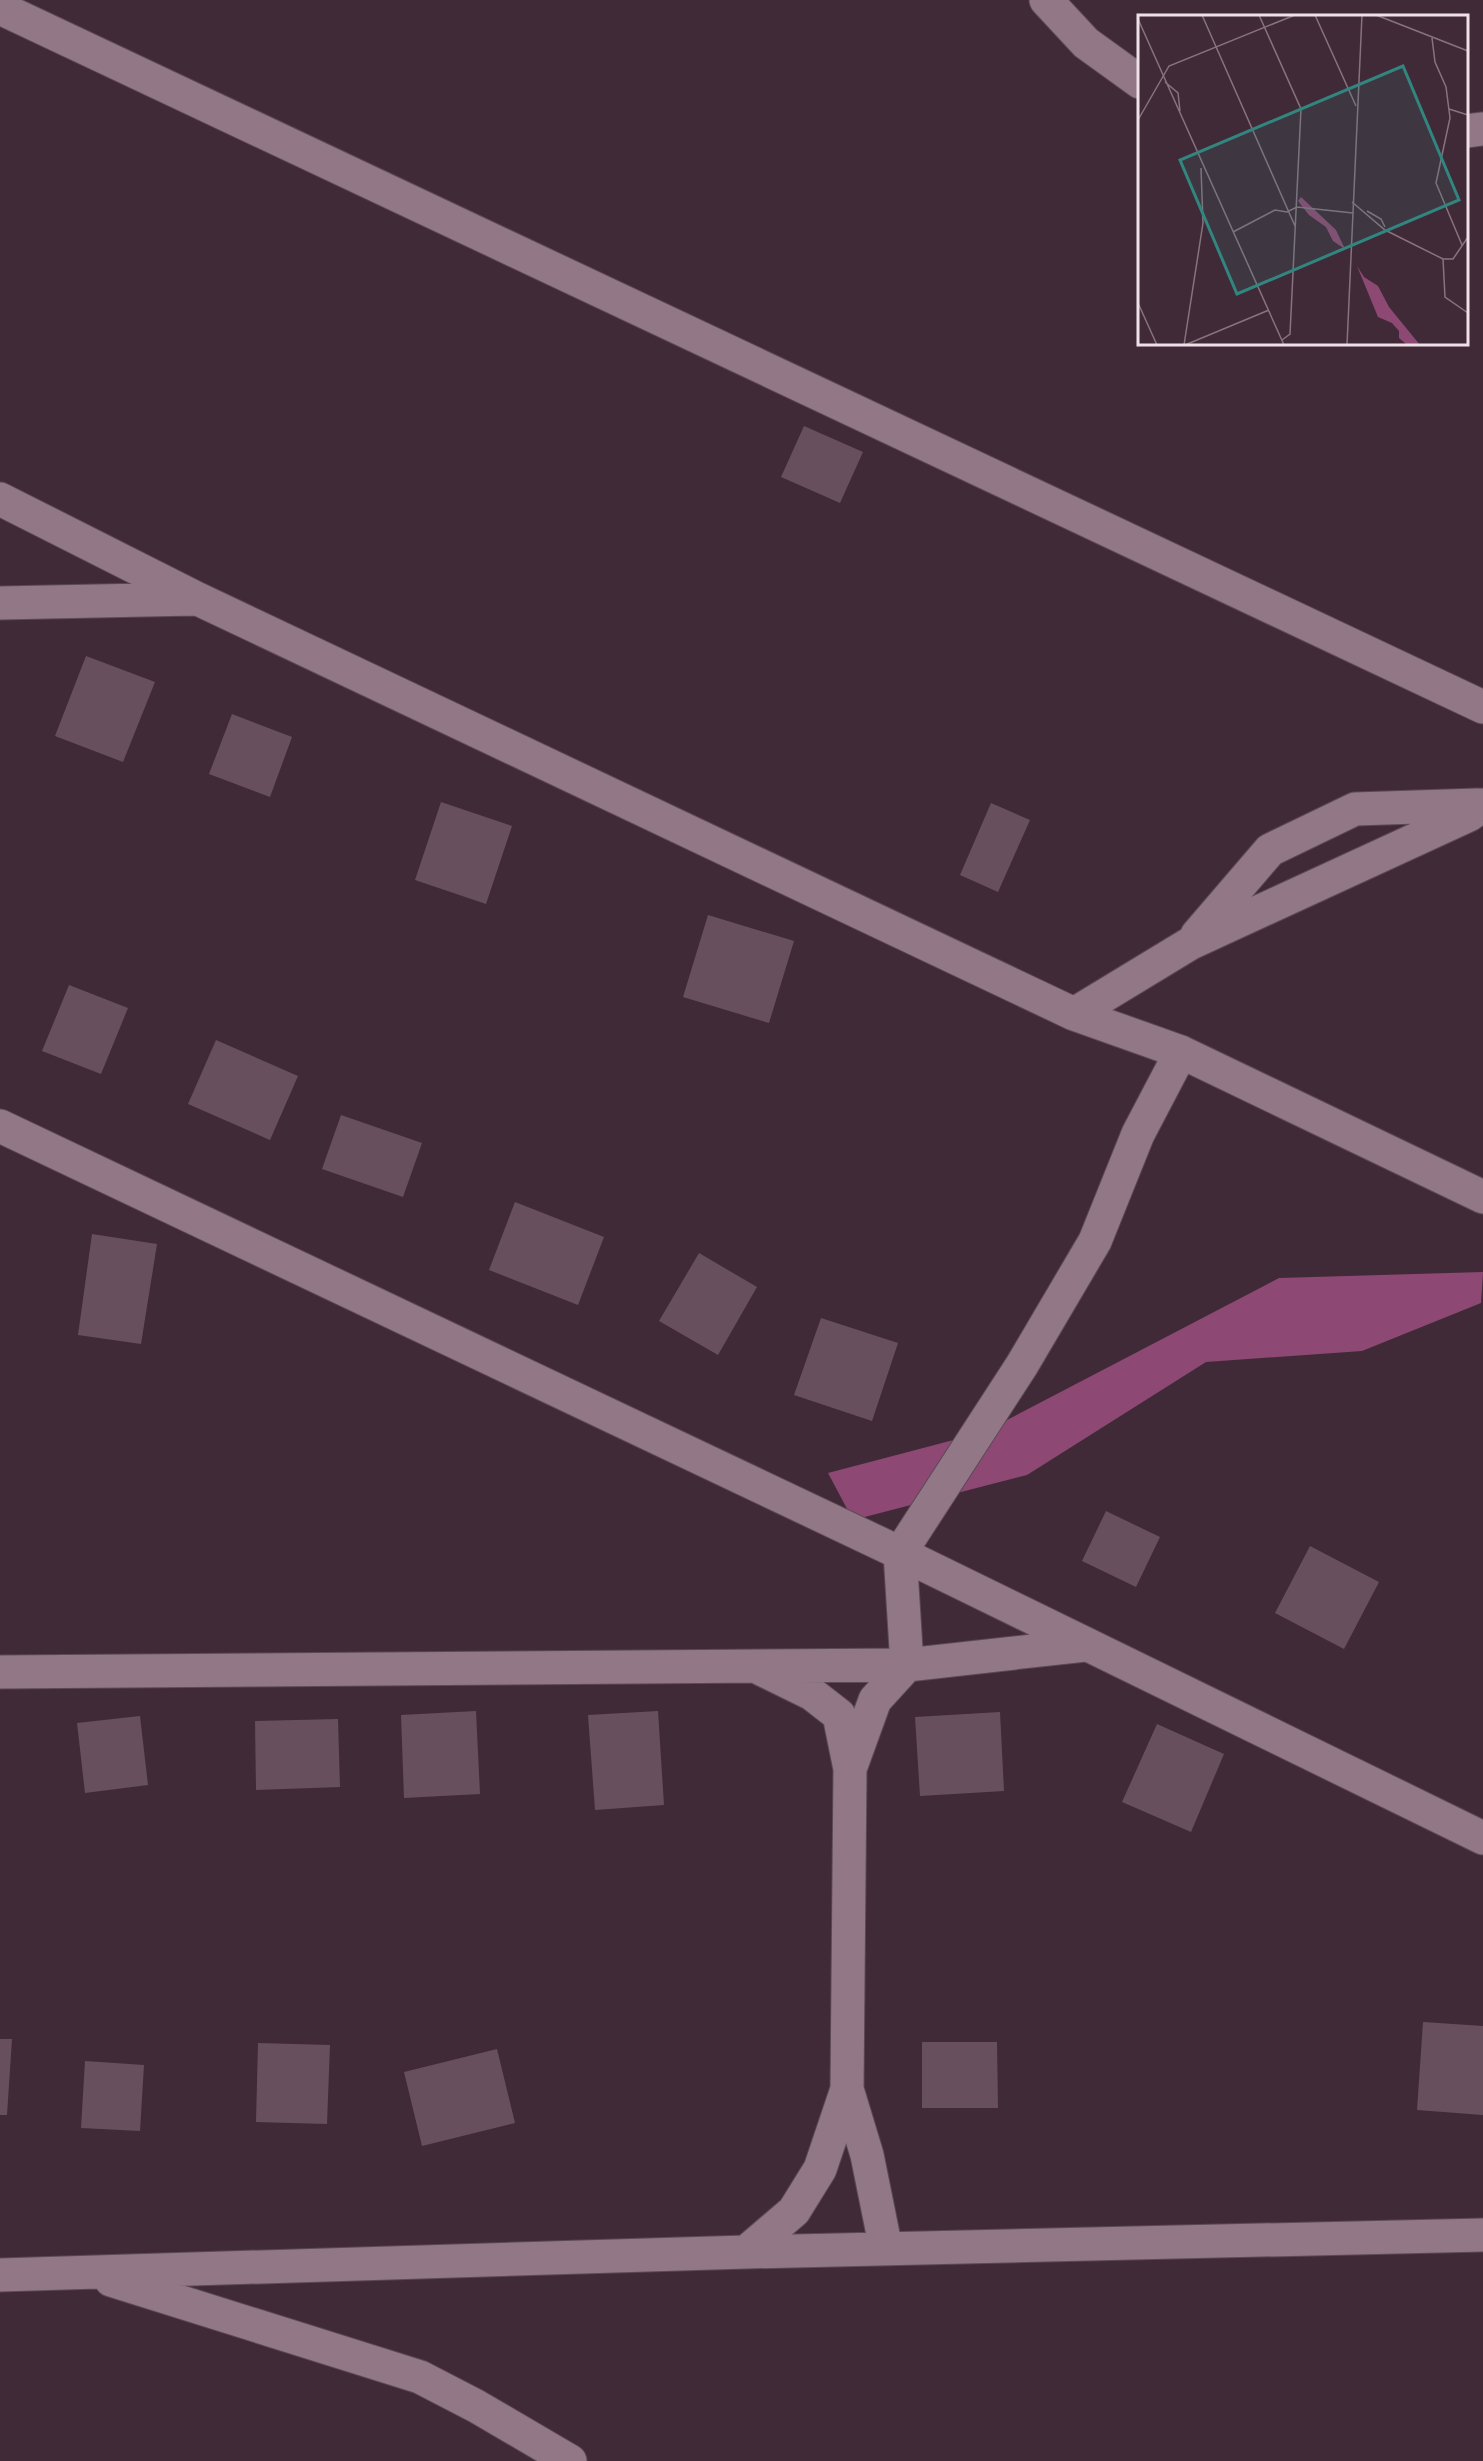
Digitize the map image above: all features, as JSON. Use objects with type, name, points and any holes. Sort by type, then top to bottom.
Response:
[{"type":"street","points":[[1046,0],[1086,43],[1138,81]]},
{"type":"street","points":[[0,8],[1483,707]]},
{"type":"street","points":[[1468,131],[1483,129]]},
{"type":"street","points":[[0,499],[198,599],[1074,1014],[1181,1052],[1483,1197]]},
{"type":"street","points":[[0,603],[198,599]]},
{"type":"street","points":[[1074,1014],[1191,943],[1469,815],[1483,805]]},
{"type":"street","points":[[1191,943],[1270,850],[1354,809],[1483,805]]},
{"type":"street","points":[[850,1769],[875,1700],[907,1665],[900,1552],[1022,1365],[1095,1241],[1138,1134],[1181,1052]]},
{"type":"street","points":[[0,1126],[900,1552],[1085,1645],[1483,1838]]},
{"type":"street","points":[[0,1672],[907,1665],[1085,1645]]},
{"type":"street","points":[[755,1666],[812,1694],[839,1715],[850,1769],[847,2089],[867,2155],[886,2249]]},
{"type":"street","points":[[746,2252],[794,2211],[799,2203],[820,2169],[847,2089]]},
{"type":"street","points":[[0,2275],[746,2252],[1483,2235]]},
{"type":"street","points":[[89,2273],[420,2377],[476,2406],[570,2461]]},
{"type":"shaded area","points":[[1483,1272],[1481,1303],[1362,1351],[1206,1362],[1027,1475],[853,1520],[828,1473],[984,1432],[1279,1278]]},
{"type":"building","points":[[804,426],[863,452],[840,503],[781,477]]},
{"type":"building","points":[[86,656],[155,682],[123,762],[55,736]]},
{"type":"building","points":[[232,714],[292,737],[270,797],[209,774]]},
{"type":"building","points":[[441,802],[512,826],[486,904],[415,880]]},
{"type":"building","points":[[991,803],[1030,820],[998,892],[960,875]]},
{"type":"building","points":[[708,915],[794,941],[769,1023],[683,997]]},
{"type":"building","points":[[69,985],[128,1008],[101,1074],[42,1051]]},
{"type":"building","points":[[216,1040],[298,1076],[270,1140],[188,1104]]},
{"type":"building","points":[[341,1115],[422,1143],[403,1197],[322,1169]]},
{"type":"building","points":[[515,1202],[604,1237],[578,1305],[489,1270]]},
{"type":"building","points":[[92,1234],[157,1244],[141,1344],[78,1335]]},
{"type":"building","points":[[699,1253],[757,1287],[718,1355],[659,1321]]},
{"type":"building","points":[[821,1318],[898,1343],[872,1421],[794,1395]]},
{"type":"building","points":[[1106,1511],[1160,1537],[1136,1587],[1082,1561]]},
{"type":"building","points":[[1310,1546],[1379,1582],[1344,1649],[1275,1613]]},
{"type":"building","points":[[476,1711],[480,1794],[404,1798],[401,1715]]},
{"type":"building","points":[[658,1711],[664,1805],[595,1810],[588,1715]]},
{"type":"building","points":[[1000,1712],[1004,1791],[920,1796],[915,1717]]},
{"type":"building","points":[[140,1716],[148,1785],[85,1793],[77,1723]]},
{"type":"building","points":[[338,1719],[340,1787],[256,1790],[255,1721]]},
{"type":"building","points":[[1157,1724],[1224,1754],[1191,1832],[1122,1802]]},
{"type":"building","points":[[1423,2022],[1483,2026],[1483,2115],[1417,2110]]},
{"type":"building","points":[[0,2039],[12,2039],[7,2115],[0,2115]]},
{"type":"building","points":[[922,2042],[997,2042],[998,2108],[922,2108]]},
{"type":"building","points":[[258,2043],[330,2045],[327,2124],[256,2122]]},
{"type":"building","points":[[497,2049],[515,2123],[422,2146],[404,2072]]},
{"type":"building","points":[[85,2061],[144,2065],[140,2131],[81,2128]]}]
